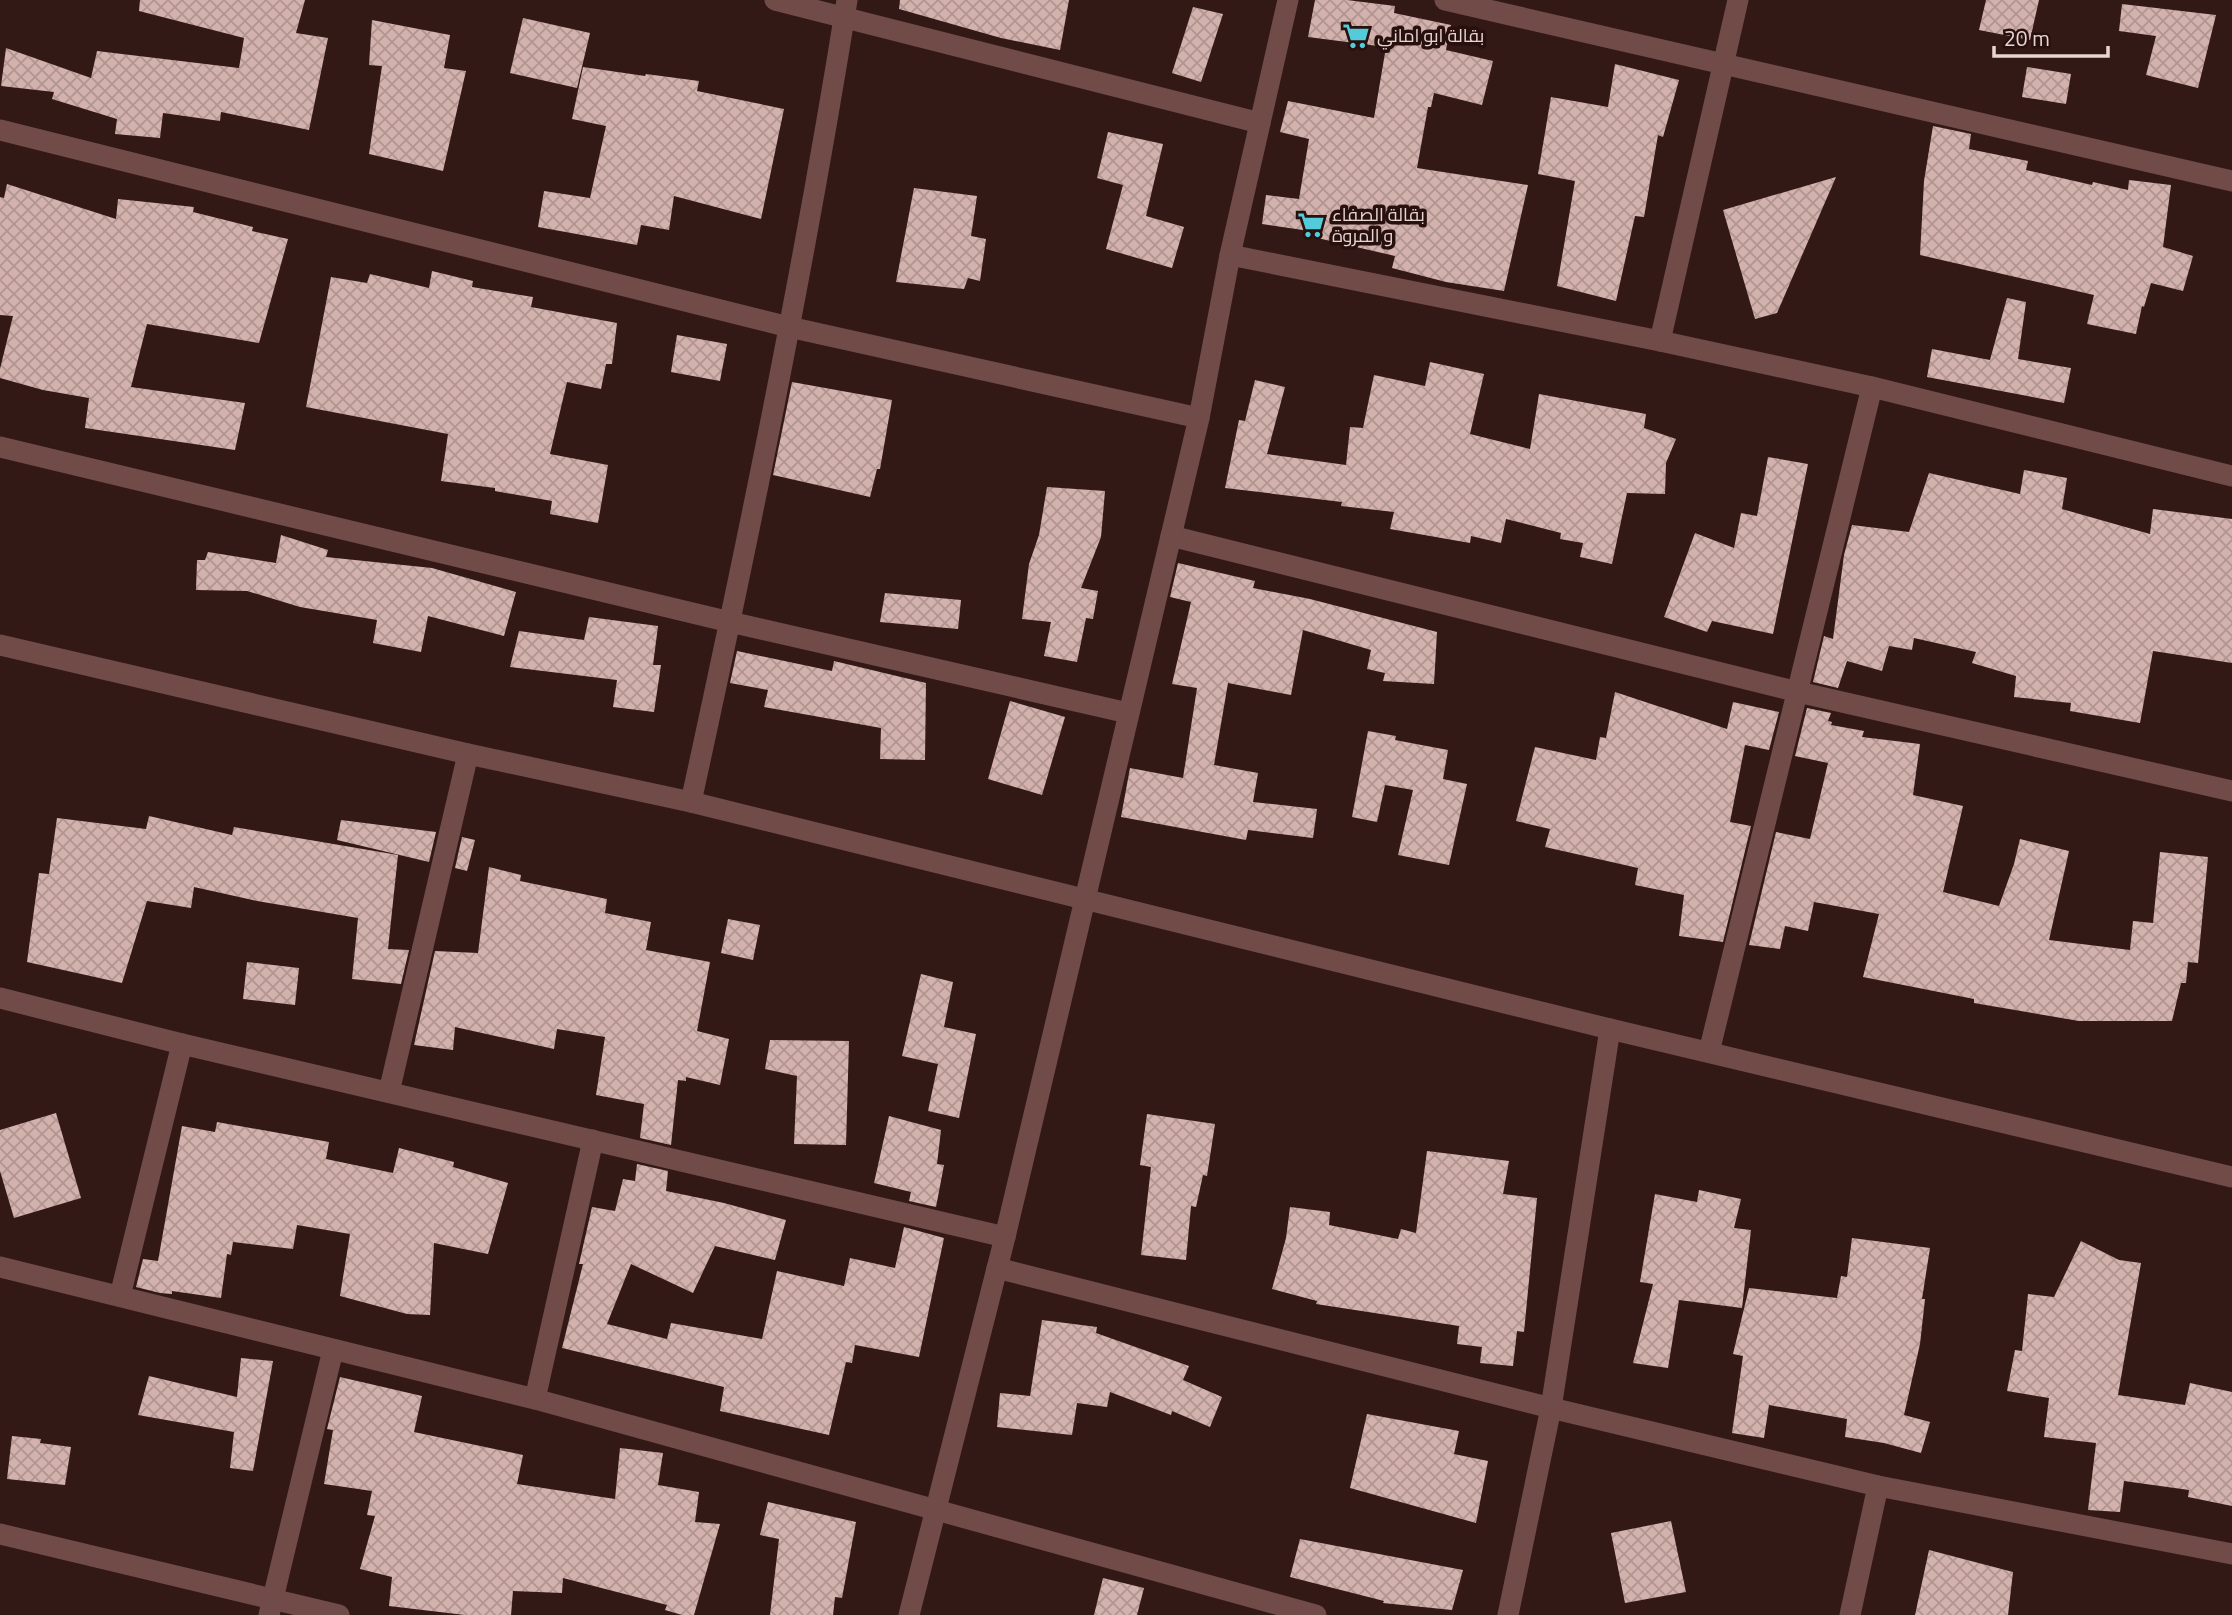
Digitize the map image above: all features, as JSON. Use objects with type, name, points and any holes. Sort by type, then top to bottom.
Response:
[{"type":"street","points":[[775,0],[846,9],[1260,123]]},
{"type":"street","points":[[909,1615],[1005,1237],[1199,418],[1230,255],[1287,0]]},
{"type":"street","points":[[1446,0],[2232,181]]},
{"type":"street","points":[[1660,341],[1738,0]]},
{"type":"street","points":[[691,802],[789,327],[846,9]]},
{"type":"street","points":[[0,131],[789,327],[1199,418]]},
{"type":"street","points":[[1230,255],[1660,341],[1872,387],[2232,476]]},
{"type":"street","points":[[1709,1052],[1872,387]]},
{"type":"street","points":[[0,447],[730,622],[1128,713]]},
{"type":"street","points":[[1171,536],[1798,692],[2232,791]]},
{"type":"street","points":[[0,645],[468,754],[691,802],[1085,897],[1610,1029],[2232,1177]]},
{"type":"street","points":[[389,1092],[468,754]]},
{"type":"street","points":[[0,998],[181,1044],[1005,1237]]},
{"type":"street","points":[[1508,1615],[1551,1408],[1610,1029]]},
{"type":"street","points":[[120,1296],[181,1044]]},
{"type":"street","points":[[535,1399],[593,1140]]},
{"type":"street","points":[[0,1267],[535,1399],[1317,1615]]},
{"type":"street","points":[[997,1268],[1551,1408],[1878,1486],[2232,1554]]},
{"type":"street","points":[[271,1607],[334,1350]]},
{"type":"street","points":[[1850,1615],[1878,1486]]},
{"type":"street","points":[[0,1534],[271,1607],[340,1615]]},
{"type":"building","points":[[140,0],[305,0],[296,33],[328,38],[309,130],[221,112],[220,121],[163,113],[160,138],[115,134],[117,119],[52,99],[54,92],[1,86],[6,48],[91,78],[97,51],[239,68],[244,38],[139,11]]},
{"type":"building","points":[[900,0],[1069,0],[1060,50],[1001,38],[899,9]]},
{"type":"building","points":[[1315,0],[1347,0],[1395,6],[1394,13],[1451,25],[1446,50],[1493,61],[1482,105],[1434,93],[1431,107],[1428,107],[1417,168],[1528,185],[1504,291],[1446,282],[1392,268],[1395,256],[1309,236],[1310,231],[1262,224],[1266,195],[1299,199],[1309,139],[1280,132],[1288,101],[1374,118],[1386,47],[1308,37]]},
{"type":"building","points":[[1986,0],[2039,0],[2030,40],[1979,30]]},
{"type":"building","points":[[2122,4],[2216,15],[2198,88],[2146,75],[2156,36],[2119,31]]},
{"type":"building","points":[[1193,7],[1223,14],[1201,82],[1172,73]]},
{"type":"building","points":[[523,18],[590,33],[577,88],[510,73]]},
{"type":"building","points":[[372,20],[450,35],[444,68],[466,71],[443,171],[369,154],[382,66],[369,65]]},
{"type":"building","points":[[1615,64],[1679,80],[1663,137],[1658,135],[1644,217],[1635,216],[1616,301],[1557,286],[1575,181],[1538,174],[1551,97],[1608,107]]},
{"type":"building","points":[[583,67],[699,81],[697,91],[784,109],[761,219],[674,196],[669,230],[641,225],[637,245],[538,227],[544,191],[590,198],[606,126],[572,119]]},
{"type":"building","points":[[2027,67],[2071,74],[2066,104],[2022,97]]},
{"type":"building","points":[[1933,126],[1971,134],[1969,149],[2028,161],[2026,170],[2128,190],[2129,180],[2171,185],[2163,247],[2193,256],[2183,291],[2151,283],[2144,307],[2142,306],[2136,334],[2087,324],[2094,295],[1920,255],[1924,181]]},
{"type":"building","points":[[1108,132],[1163,144],[1146,216],[1184,227],[1172,268],[1106,249],[1123,185],[1097,178]]},
{"type":"building","points":[[1836,177],[1777,313],[1755,319],[1723,210]]},
{"type":"building","points":[[7,184],[116,219],[118,199],[194,207],[193,212],[253,227],[252,231],[288,239],[259,343],[147,324],[131,387],[245,403],[235,450],[85,428],[89,398],[43,390],[0,378],[13,316],[0,315],[0,197],[4,198]]},
{"type":"building","points":[[914,188],[977,196],[971,236],[986,239],[980,281],[968,278],[964,289],[896,282]]},
{"type":"building","points":[[432,271],[473,281],[472,287],[533,297],[531,307],[617,323],[612,364],[606,364],[601,389],[567,382],[550,454],[608,465],[598,523],[550,514],[552,501],[495,491],[495,488],[441,481],[448,434],[306,407],[331,277],[367,283],[370,274],[429,288]]},
{"type":"building","points":[[2007,298],[2026,302],[2018,359],[2071,368],[2064,403],[1927,377],[1932,349],[1990,360]]},
{"type":"building","points":[[677,335],[727,344],[720,381],[671,372]]},
{"type":"building","points":[[1430,362],[1484,374],[1470,434],[1530,449],[1539,394],[1646,414],[1644,428],[1676,439],[1666,463],[1665,494],[1627,493],[1612,564],[1580,557],[1583,543],[1560,539],[1561,533],[1506,519],[1501,543],[1471,536],[1470,543],[1390,529],[1394,512],[1341,506],[1342,502],[1225,488],[1239,420],[1245,421],[1255,380],[1285,387],[1267,454],[1346,465],[1350,427],[1363,428],[1374,375],[1425,386]]},
{"type":"building","points":[[792,382],[892,400],[880,469],[877,469],[870,497],[773,475]]},
{"type":"building","points":[[1768,457],[1808,464],[1773,634],[1712,621],[1707,632],[1664,617],[1695,533],[1734,548],[1741,513],[1757,516]]},
{"type":"building","points":[[2024,470],[2067,478],[2062,509],[2150,534],[2153,509],[2232,519],[2232,663],[2153,651],[2140,723],[2070,711],[2071,703],[2014,697],[2016,676],[1972,663],[1976,652],[1914,638],[1912,650],[1889,646],[1882,671],[1847,661],[1838,688],[1813,682],[1824,636],[1833,639],[1844,555],[1852,525],[1909,532],[1929,473],[2020,494]]},
{"type":"building","points":[[1047,487],[1105,491],[1101,537],[1081,588],[1098,591],[1093,619],[1086,618],[1077,662],[1044,656],[1051,622],[1022,619],[1029,564],[1039,535]]},
{"type":"building","points":[[281,535],[328,550],[326,557],[432,568],[516,592],[504,636],[428,616],[421,652],[373,643],[377,620],[300,607],[247,591],[196,590],[197,560],[205,560],[208,552],[276,563]]},
{"type":"building","points":[[1178,563],[1255,581],[1253,588],[1310,599],[1437,632],[1434,684],[1383,681],[1385,673],[1367,669],[1371,650],[1303,630],[1291,695],[1228,683],[1214,765],[1258,773],[1253,802],[1317,809],[1313,838],[1248,830],[1246,840],[1121,817],[1130,768],[1183,778],[1197,688],[1172,684],[1191,602],[1170,597]]},
{"type":"building","points":[[885,593],[961,600],[958,629],[880,622]]},
{"type":"building","points":[[589,617],[658,626],[653,665],[661,665],[654,712],[613,707],[617,680],[510,667],[519,631],[584,640]]},
{"type":"building","points":[[737,651],[832,671],[834,661],[926,683],[925,760],[880,759],[881,728],[764,707],[768,690],[730,683]]},
{"type":"building","points":[[1615,692],[1727,729],[1733,702],[1779,712],[1769,750],[1745,745],[1730,822],[1751,826],[1723,942],[1679,936],[1684,895],[1635,885],[1638,868],[1545,847],[1550,829],[1516,821],[1535,747],[1596,760],[1600,737],[1606,738]]},
{"type":"building","points":[[1010,701],[1065,717],[1042,795],[988,779]]},
{"type":"building","points":[[1807,708],[1831,713],[1828,721],[1832,722],[1831,725],[1864,731],[1862,737],[1920,744],[1913,795],[1963,806],[1943,892],[1999,906],[2020,839],[2069,851],[2049,940],[2130,950],[2133,921],[2153,923],[2160,852],[2208,857],[2198,963],[2188,962],[2186,983],[2181,983],[2172,1021],[2079,1021],[1974,1003],[1974,999],[1863,977],[1879,914],[1814,902],[1808,931],[1785,926],[1780,949],[1749,945],[1776,832],[1810,839],[1828,763],[1795,756]]},
{"type":"building","points":[[1368,731],[1396,736],[1395,740],[1448,750],[1443,779],[1467,784],[1449,865],[1398,855],[1413,790],[1385,785],[1377,822],[1352,817]]},
{"type":"building","points":[[149,816],[232,835],[234,827],[398,855],[388,949],[409,950],[401,984],[352,979],[358,918],[194,887],[191,908],[147,901],[122,983],[27,962],[39,873],[49,874],[57,818],[146,829]]},
{"type":"building","points":[[341,820],[436,832],[429,862],[337,840]]},
{"type":"building","points":[[462,837],[475,840],[467,871],[455,868]]},
{"type":"building","points":[[489,867],[521,875],[520,881],[607,899],[605,913],[651,922],[646,950],[710,962],[697,1031],[729,1039],[720,1085],[686,1077],[686,1081],[678,1080],[671,1145],[640,1138],[644,1104],[596,1095],[605,1037],[557,1029],[554,1049],[455,1027],[453,1050],[414,1045],[435,951],[478,953]]},
{"type":"building","points":[[728,919],[760,925],[753,960],[721,953]]},
{"type":"building","points":[[247,962],[299,968],[295,1005],[243,999]]},
{"type":"building","points":[[921,974],[953,982],[944,1027],[976,1034],[959,1118],[928,1111],[938,1064],[902,1056]]},
{"type":"building","points":[[770,1040],[849,1041],[846,1145],[794,1144],[797,1076],[765,1069]]},
{"type":"building","points":[[56,1113],[81,1198],[14,1218],[0,1171],[0,1130]]},
{"type":"building","points":[[1147,1114],[1215,1124],[1207,1176],[1203,1175],[1196,1207],[1191,1206],[1186,1260],[1141,1255],[1151,1167],[1140,1165]]},
{"type":"building","points":[[889,1116],[941,1130],[937,1164],[944,1165],[936,1207],[909,1201],[911,1192],[874,1183]]},
{"type":"building","points":[[217,1122],[329,1142],[326,1159],[393,1173],[399,1148],[454,1162],[453,1167],[508,1183],[488,1254],[434,1243],[430,1315],[407,1314],[340,1296],[350,1234],[297,1225],[293,1249],[233,1242],[231,1255],[227,1254],[221,1298],[172,1291],[172,1294],[160,1293],[136,1287],[143,1259],[158,1261],[182,1126],[215,1132]]},
{"type":"building","points":[[1427,1151],[1509,1161],[1503,1194],[1537,1198],[1524,1332],[1517,1331],[1513,1366],[1480,1363],[1482,1347],[1457,1344],[1459,1326],[1316,1304],[1317,1301],[1272,1289],[1286,1238],[1290,1207],[1330,1212],[1329,1225],[1398,1239],[1401,1229],[1416,1233]]},
{"type":"building","points":[[637,1164],[668,1171],[666,1191],[786,1220],[775,1260],[715,1246],[693,1293],[631,1264],[607,1324],[667,1339],[671,1323],[762,1339],[777,1271],[844,1286],[850,1258],[895,1268],[904,1227],[944,1238],[919,1357],[855,1345],[852,1363],[846,1362],[829,1435],[720,1411],[724,1387],[562,1348],[583,1264],[579,1264],[592,1207],[615,1211],[623,1179],[635,1181]]},
{"type":"building","points":[[1699,1190],[1741,1199],[1734,1228],[1751,1230],[1742,1308],[1679,1300],[1668,1368],[1633,1363],[1653,1284],[1640,1282],[1655,1194],[1697,1202]]},
{"type":"building","points":[[1852,1238],[1930,1248],[1922,1299],[1925,1299],[1920,1344],[1904,1415],[1930,1422],[1921,1453],[1884,1443],[1845,1437],[1847,1419],[1769,1405],[1764,1438],[1732,1433],[1743,1356],[1733,1354],[1749,1288],[1837,1298],[1841,1276],[1847,1277]]},
{"type":"building","points":[[2081,1241],[2119,1260],[2141,1263],[2118,1395],[2185,1405],[2190,1383],[2232,1392],[2232,1506],[2188,1497],[2189,1490],[2124,1481],[2120,1512],[2088,1510],[2096,1443],[2044,1437],[2049,1398],[2007,1391],[2015,1350],[2022,1351],[2028,1294],[2054,1297]]},
{"type":"building","points":[[1042,1320],[1097,1327],[1096,1333],[1189,1366],[1183,1380],[1222,1397],[1210,1427],[1172,1411],[1171,1415],[1110,1392],[1107,1407],[1077,1403],[1072,1435],[997,1427],[1000,1393],[1030,1396]]},
{"type":"building","points":[[241,1358],[273,1361],[253,1471],[230,1468],[234,1432],[138,1415],[149,1376],[237,1397]]},
{"type":"building","points":[[340,1377],[422,1396],[414,1432],[523,1455],[517,1484],[615,1499],[620,1448],[663,1453],[658,1485],[699,1492],[695,1522],[720,1524],[694,1615],[682,1615],[665,1610],[667,1605],[563,1578],[562,1593],[513,1591],[511,1615],[465,1615],[389,1606],[392,1577],[360,1569],[375,1516],[367,1515],[372,1491],[324,1484],[333,1430],[327,1429]]},
{"type":"building","points":[[1367,1414],[1459,1431],[1454,1454],[1488,1461],[1476,1523],[1350,1488]]},
{"type":"building","points":[[12,1436],[41,1439],[40,1443],[71,1447],[65,1485],[7,1479]]},
{"type":"building","points":[[768,1502],[856,1522],[842,1598],[835,1597],[833,1615],[770,1615],[779,1539],[760,1535]]},
{"type":"building","points":[[1671,1521],[1686,1592],[1625,1603],[1611,1533]]},
{"type":"building","points":[[1300,1539],[1463,1570],[1452,1610],[1383,1603],[1384,1601],[1290,1577]]},
{"type":"building","points":[[1929,1550],[2013,1572],[2008,1615],[1915,1615]]},
{"type":"building","points":[[1103,1578],[1144,1588],[1137,1615],[1094,1615]]},
{"type":"place","name":"بقالة ابو اماني","points":[[1356,36]]},
{"type":"place","name":"بقالة الصفاء و المروة","points":[[1311,225]]}]
